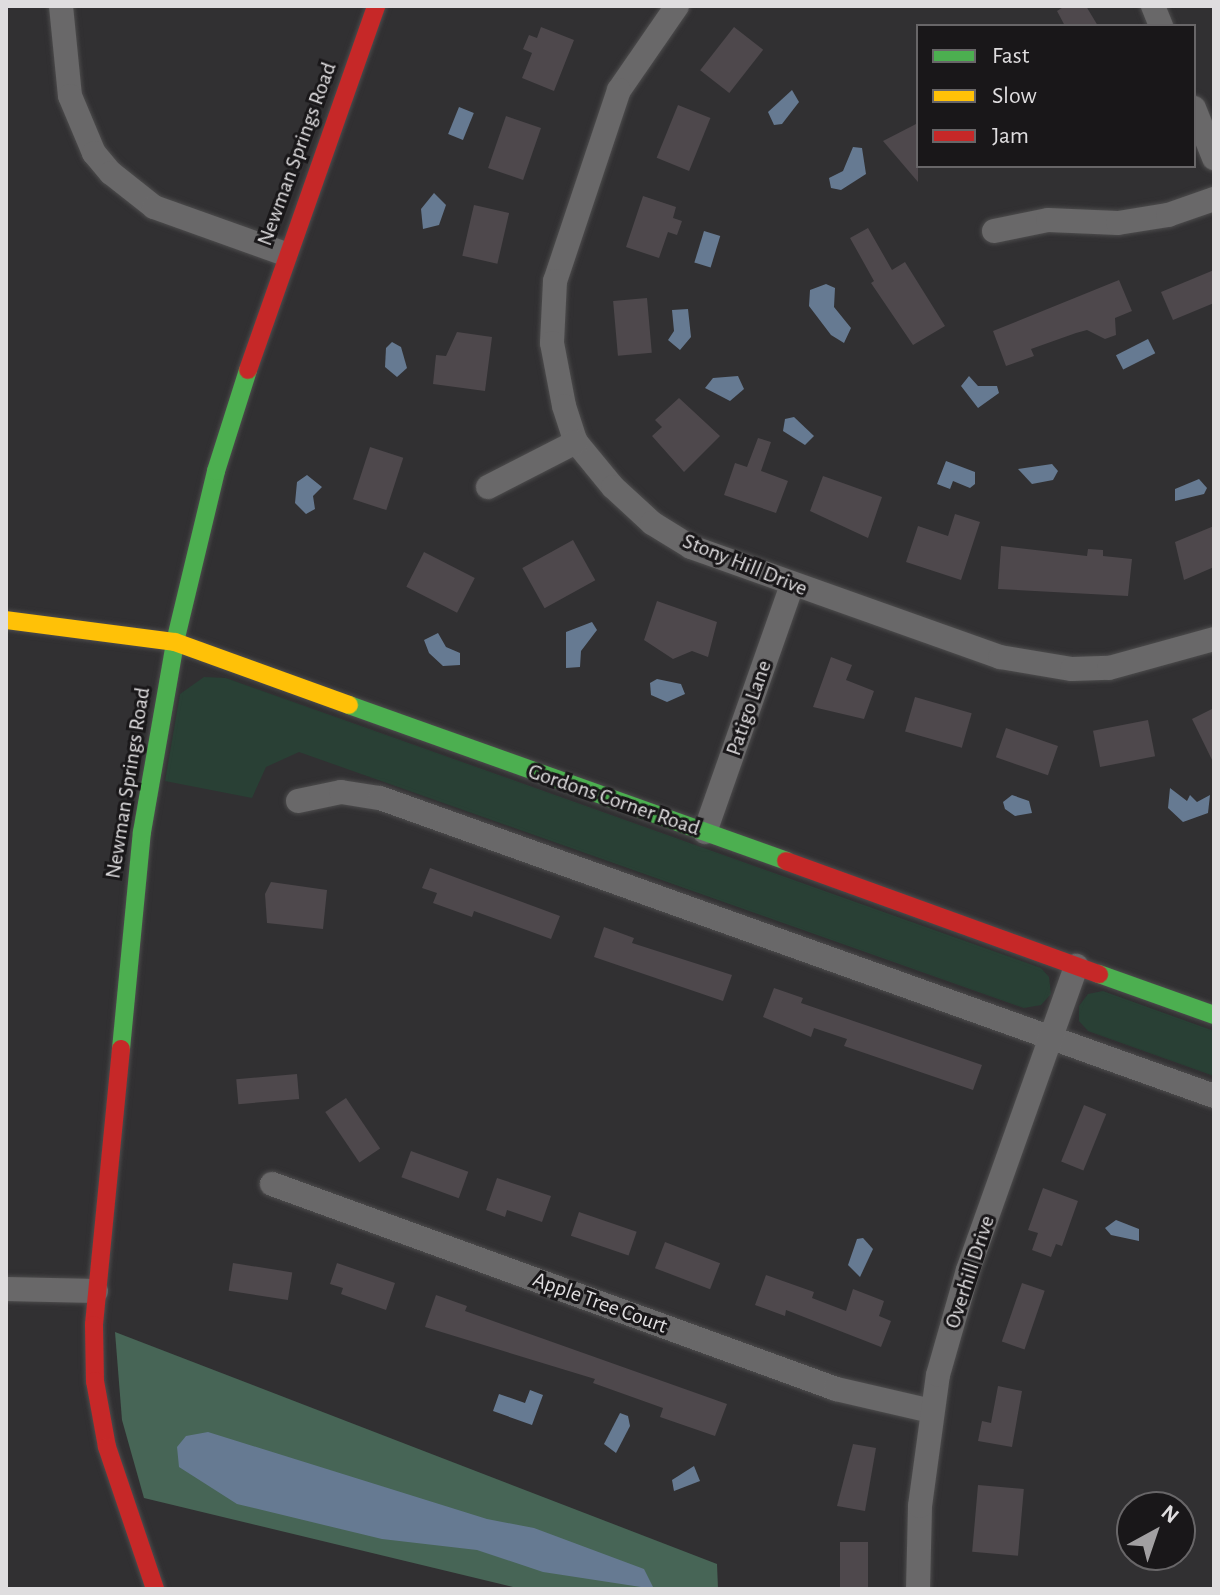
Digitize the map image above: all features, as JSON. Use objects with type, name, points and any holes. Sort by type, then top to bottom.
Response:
[{"type":"main road","name":"Newman Springs Road","points":[[155,1589],[107,1447],[95,1381],[96,1291],[142,832],[175,642],[216,471],[285,254],[376,6]]},
{"type":"main road","name":"Gordons Corner Road","points":[[6,620],[175,642],[1214,1015]]},
{"type":"street","points":[[61,6],[74,108],[94,153],[111,173],[154,207],[285,254]]},
{"type":"street","name":"Stony Hill Drive","points":[[677,6],[619,90],[555,281],[552,343],[576,442],[652,523],[691,547],[1000,657],[1041,666],[1109,668],[1214,639]]},
{"type":"street","points":[[1196,113],[1214,158]]},
{"type":"street","points":[[994,231],[1048,220],[1118,223],[1168,215],[1214,199]]},
{"type":"street","points":[[488,487],[576,442]]},
{"type":"street","name":"Patigo Lane","points":[[705,832],[792,585]]},
{"type":"street","points":[[298,801],[341,792],[380,798],[1214,1096]]},
{"type":"street","name":"Overhill Drive","points":[[918,1589],[920,1506],[931,1411],[968,1270],[1076,966]]},
{"type":"street","name":"Apple Tree Court","points":[[272,1184],[836,1389],[931,1411]]},
{"type":"street","points":[[6,1289],[96,1291]]},
{"type":"green space","points":[[204,677],[226,678],[1041,968],[1049,977],[1051,994],[1041,1005],[1024,1008],[299,752],[266,767],[252,798],[165,781],[180,694]]},
{"type":"green space","points":[[1103,991],[1214,1031],[1214,1076],[1088,1031],[1079,1021],[1079,1006],[1088,994]]},
{"type":"green space","points":[[115,1332],[717,1564],[718,1589],[521,1589],[144,1498],[122,1420]]},
{"type":"water","points":[[792,90],[799,102],[782,124],[774,125],[768,112]]},
{"type":"water","points":[[459,107],[474,113],[463,140],[448,134]]},
{"type":"water","points":[[853,147],[862,148],[866,174],[841,190],[831,188],[829,178],[843,171]]},
{"type":"water","points":[[434,193],[446,205],[439,225],[423,229],[421,209]]},
{"type":"water","points":[[704,231],[720,236],[711,268],[694,263]]},
{"type":"water","points":[[826,284],[835,288],[834,307],[851,328],[844,343],[831,335],[809,306],[810,290]]},
{"type":"water","points":[[688,309],[691,337],[680,350],[668,340],[674,331],[672,310]]},
{"type":"water","points":[[1148,339],[1155,353],[1123,370],[1116,355]]},
{"type":"water","points":[[392,342],[401,347],[407,368],[397,377],[385,367],[386,348]]},
{"type":"water","points":[[738,376],[744,389],[730,401],[705,388],[713,378]]},
{"type":"water","points":[[969,376],[978,386],[997,386],[999,393],[978,408],[961,386]]},
{"type":"water","points":[[794,417],[814,436],[805,445],[783,431],[785,419]]},
{"type":"water","points":[[946,461],[975,472],[975,484],[970,488],[953,481],[950,489],[937,484]]},
{"type":"water","points":[[1052,464],[1058,471],[1053,480],[1032,484],[1018,469]]},
{"type":"water","points":[[307,475],[322,487],[313,496],[315,509],[306,514],[295,503],[297,482]]},
{"type":"water","points":[[1199,479],[1207,488],[1204,494],[1175,501],[1175,489]]},
{"type":"water","points":[[592,622],[597,630],[581,651],[580,667],[566,668],[566,632]]},
{"type":"water","points":[[438,633],[446,647],[460,653],[460,665],[443,666],[429,653],[424,640]]},
{"type":"water","points":[[657,679],[681,684],[685,694],[667,702],[651,695],[650,683]]},
{"type":"water","points":[[1170,788],[1187,801],[1190,795],[1197,802],[1210,795],[1208,813],[1183,822],[1168,808]]},
{"type":"water","points":[[1012,795],[1029,801],[1032,813],[1015,816],[1005,809],[1003,802]]},
{"type":"water","points":[[1116,1220],[1139,1229],[1139,1241],[1111,1235],[1105,1228]]},
{"type":"water","points":[[863,1238],[873,1249],[860,1277],[848,1265],[857,1239]]},
{"type":"water","points":[[530,1390],[543,1395],[532,1425],[493,1411],[499,1394],[525,1403]]},
{"type":"water","points":[[620,1413],[628,1416],[630,1426],[616,1453],[604,1444]]},
{"type":"water","points":[[208,1432],[487,1519],[534,1528],[644,1569],[654,1589],[543,1572],[477,1550],[382,1539],[237,1504],[179,1467],[177,1447],[186,1436]]},
{"type":"water","points":[[694,1466],[700,1481],[674,1491],[672,1480]]},
{"type":"building","points":[[1065,6],[1086,6],[1097,24],[1064,24],[1057,11]]},
{"type":"building","points":[[541,27],[574,40],[554,91],[522,78],[532,53],[523,49],[529,35],[537,38]]},
{"type":"building","points":[[734,27],[763,50],[729,93],[700,70]]},
{"type":"building","points":[[678,105],[710,118],[689,171],[657,158]]},
{"type":"building","points":[[506,116],[541,128],[523,180],[488,168]]},
{"type":"building","points":[[916,124],[918,182],[883,141]]},
{"type":"building","points":[[643,196],[676,207],[673,218],[682,221],[677,235],[668,232],[659,258],[626,247]]},
{"type":"building","points":[[474,205],[509,213],[497,264],[462,256]]},
{"type":"building","points":[[868,228],[892,270],[905,262],[945,326],[913,345],[871,283],[874,281],[850,238]]},
{"type":"building","points":[[1214,270],[1214,303],[1173,320],[1161,292]]},
{"type":"building","points":[[1119,280],[1132,311],[1115,318],[1116,335],[1105,339],[1087,330],[1076,333],[1031,349],[1034,356],[1006,366],[993,331]]},
{"type":"building","points":[[647,298],[652,353],[618,356],[613,301]]},
{"type":"building","points":[[457,332],[492,337],[485,391],[433,384],[436,355],[446,356]]},
{"type":"building","points":[[679,398],[720,436],[684,472],[652,436],[662,427],[655,420]]},
{"type":"building","points":[[758,438],[771,442],[761,471],[788,481],[776,513],[724,495],[735,463],[747,467]]},
{"type":"building","points":[[370,447],[403,458],[386,510],[353,499]]},
{"type":"building","points":[[823,476],[882,497],[868,538],[810,511]]},
{"type":"building","points":[[955,514],[980,522],[961,580],[906,562],[918,526],[948,536]]},
{"type":"building","points":[[1214,526],[1214,567],[1184,580],[1175,542]]},
{"type":"building","points":[[573,540],[595,580],[545,608],[522,568]]},
{"type":"building","points":[[1001,546],[1087,556],[1088,549],[1103,550],[1103,556],[1132,559],[1128,596],[998,589]]},
{"type":"building","points":[[424,552],[475,578],[457,613],[406,587]]},
{"type":"building","points":[[657,601],[717,622],[708,657],[692,651],[673,659],[644,640]]},
{"type":"building","points":[[831,657],[852,665],[846,680],[874,691],[864,719],[813,707]]},
{"type":"building","points":[[915,697],[972,713],[962,748],[905,732]]},
{"type":"building","points":[[1214,708],[1214,764],[1192,719]]},
{"type":"building","points":[[1148,720],[1155,756],[1100,767],[1093,731]]},
{"type":"building","points":[[1006,728],[1058,746],[1048,775],[996,757]]},
{"type":"building","points":[[430,868],[560,916],[551,939],[474,911],[472,917],[433,903],[437,893],[422,888]]},
{"type":"building","points":[[271,882],[327,890],[323,929],[267,923],[265,894]]},
{"type":"building","points":[[604,927],[634,938],[632,943],[732,975],[723,1001],[594,957]]},
{"type":"building","points":[[774,988],[803,998],[801,1003],[982,1065],[973,1090],[844,1046],[847,1039],[814,1028],[811,1037],[763,1017]]},
{"type":"building","points":[[297,1074],[299,1099],[238,1104],[236,1079]]},
{"type":"building","points":[[346,1098],[380,1149],[359,1163],[325,1112]]},
{"type":"building","points":[[1084,1105],[1106,1114],[1083,1171],[1061,1162]]},
{"type":"building","points":[[411,1151],[468,1172],[459,1198],[401,1177]]},
{"type":"building","points":[[497,1178],[551,1196],[542,1222],[507,1210],[505,1217],[486,1210]]},
{"type":"building","points":[[1043,1188],[1078,1201],[1062,1246],[1056,1244],[1051,1257],[1032,1250],[1038,1233],[1028,1230]]},
{"type":"building","points":[[579,1212],[637,1232],[629,1255],[571,1236]]},
{"type":"building","points":[[665,1242],[720,1263],[710,1289],[655,1268]]},
{"type":"building","points":[[233,1263],[292,1272],[288,1300],[229,1291]]},
{"type":"building","points":[[337,1263],[395,1283],[386,1310],[341,1294],[343,1288],[330,1284]]},
{"type":"building","points":[[766,1275],[814,1292],[812,1298],[846,1311],[853,1289],[884,1301],[879,1316],[891,1321],[881,1347],[786,1310],[785,1316],[755,1305]]},
{"type":"building","points":[[1022,1283],[1045,1291],[1025,1349],[1002,1342]]},
{"type":"building","points":[[436,1295],[467,1306],[465,1311],[727,1404],[715,1436],[660,1417],[663,1408],[593,1383],[595,1379],[425,1327]]},
{"type":"building","points":[[998,1386],[1022,1391],[1012,1447],[978,1441],[982,1421],[991,1423]]},
{"type":"building","points":[[853,1444],[876,1448],[865,1511],[837,1506]]},
{"type":"building","points":[[978,1485],[1024,1489],[1018,1556],[972,1552]]},
{"type":"building","points":[[840,1542],[868,1542],[868,1589],[840,1589]]},
{"type":"traffic: fast","points":[[121,1049],[142,832],[175,642],[216,471],[248,370]]},
{"type":"traffic: fast","points":[[349,705],[786,861]]},
{"type":"traffic: fast","points":[[1099,974],[1214,1015]]},
{"type":"traffic: slow","points":[[6,620],[175,642],[349,705]]},
{"type":"traffic: jam","points":[[248,370],[376,6]]},
{"type":"traffic: jam","points":[[786,861],[1099,974]]},
{"type":"traffic: jam","points":[[121,1049],[94,1325],[95,1381],[107,1447],[155,1589]]}]
